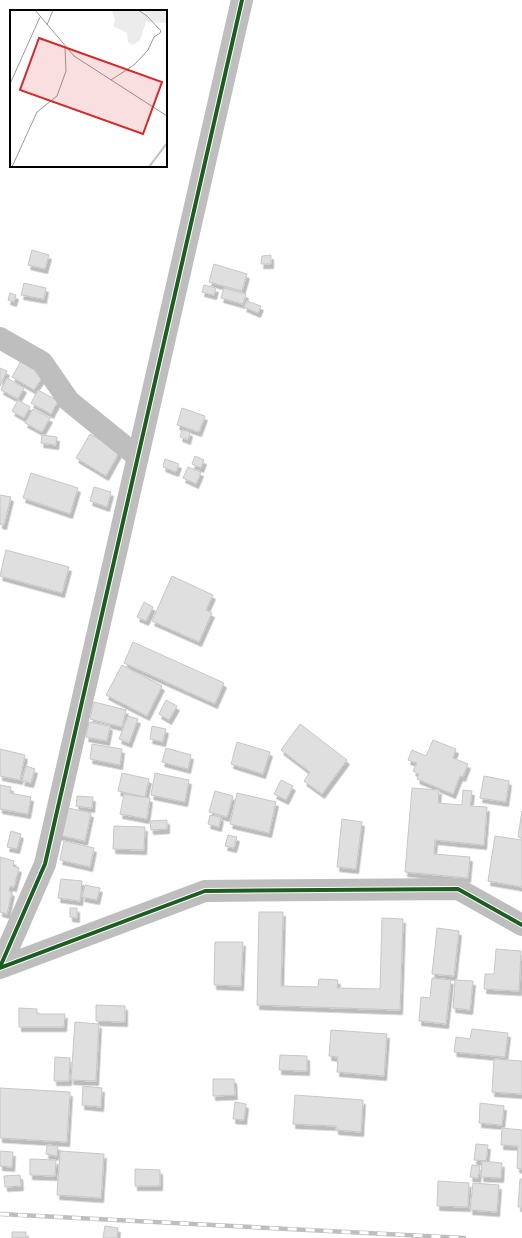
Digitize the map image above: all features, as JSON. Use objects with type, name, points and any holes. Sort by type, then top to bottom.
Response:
[{"type":"street","points":[[0,968],[45,864],[242,0]]},
{"type":"street","points":[[0,338],[42,362],[69,401],[138,457]]},
{"type":"street","points":[[0,968],[205,891],[458,889],[522,925]]},
{"type":"building","points":[[32,250],[49,255],[45,269],[28,265]]},
{"type":"building","points":[[271,255],[271,264],[261,264],[262,256]]},
{"type":"building","points":[[214,264],[247,274],[242,291],[209,282]]},
{"type":"building","points":[[24,283],[46,288],[44,299],[21,295]]},
{"type":"building","points":[[204,285],[216,288],[214,295],[202,292]]},
{"type":"building","points":[[224,288],[246,294],[243,304],[221,298]]},
{"type":"building","points":[[10,293],[16,295],[14,302],[8,300]]},
{"type":"building","points":[[247,301],[261,306],[258,313],[244,307]]},
{"type":"building","points":[[21,361],[44,375],[34,390],[12,377]]},
{"type":"building","points":[[0,368],[7,371],[0,386]]},
{"type":"building","points":[[7,378],[24,388],[18,399],[1,390]]},
{"type":"building","points":[[38,390],[58,401],[51,414],[31,403]]},
{"type":"building","points":[[18,400],[30,407],[24,418],[12,411]]},
{"type":"building","points":[[182,408],[205,416],[199,432],[177,425]]},
{"type":"building","points":[[33,409],[50,418],[42,432],[25,423]]},
{"type":"building","points":[[182,430],[190,432],[188,440],[180,437]]},
{"type":"building","points":[[90,434],[120,451],[106,476],[76,458]]},
{"type":"building","points":[[42,435],[57,437],[56,445],[41,443]]},
{"type":"building","points":[[195,456],[204,460],[201,468],[192,464]]},
{"type":"building","points":[[165,459],[179,464],[176,472],[163,467]]},
{"type":"building","points":[[188,467],[201,472],[196,484],[183,478]]},
{"type":"building","points":[[31,473],[78,488],[70,514],[23,498]]},
{"type":"building","points":[[94,487],[111,492],[107,507],[90,501]]},
{"type":"building","points":[[0,495],[11,497],[4,525],[0,524]]},
{"type":"building","points":[[6,550],[69,567],[62,593],[0,576]]},
{"type":"building","points":[[172,576],[213,595],[206,610],[212,613],[199,642],[152,621]]},
{"type":"building","points":[[144,602],[153,607],[146,621],[137,617]]},
{"type":"building","points":[[133,642],[224,683],[215,704],[124,663]]},
{"type":"building","points":[[122,665],[162,686],[147,716],[106,695]]},
{"type":"building","points":[[166,700],[177,706],[169,720],[159,714]]},
{"type":"building","points":[[94,702],[126,710],[122,727],[90,719]]},
{"type":"building","points":[[128,716],[138,719],[129,743],[119,739]]},
{"type":"building","points":[[89,722],[110,726],[107,741],[86,737]]},
{"type":"building","points":[[300,724],[347,760],[322,794],[304,781],[310,772],[281,750]]},
{"type":"building","points":[[152,726],[166,729],[163,742],[150,739]]},
{"type":"building","points":[[433,740],[456,749],[453,758],[468,764],[463,777],[460,776],[453,794],[417,779],[419,774],[413,771],[417,763],[408,760],[412,750],[426,756]]},
{"type":"building","points":[[237,742],[270,752],[263,774],[231,764]]},
{"type":"building","points":[[92,744],[122,749],[120,765],[90,759]]},
{"type":"building","points":[[166,748],[191,755],[188,769],[162,762]]},
{"type":"building","points":[[0,749],[25,755],[20,780],[0,776]]},
{"type":"building","points":[[26,766],[35,769],[31,783],[22,781]]},
{"type":"building","points":[[122,773],[149,779],[145,797],[118,791]]},
{"type":"building","points":[[155,773],[189,780],[185,802],[151,795]]},
{"type":"building","points":[[484,776],[509,781],[506,802],[480,798]]},
{"type":"building","points":[[281,780],[293,786],[286,800],[274,794]]},
{"type":"building","points":[[0,785],[11,787],[10,793],[31,797],[28,814],[0,809]]},
{"type":"building","points":[[412,788],[439,790],[438,803],[462,805],[463,790],[472,791],[470,806],[487,807],[484,845],[435,840],[434,854],[470,857],[468,878],[405,872]]},
{"type":"building","points":[[215,791],[233,796],[227,817],[209,812]]},
{"type":"building","points":[[237,793],[276,802],[269,833],[230,824]]},
{"type":"building","points":[[124,794],[150,798],[147,819],[120,814]]},
{"type":"building","points":[[77,796],[93,797],[92,808],[76,806]]},
{"type":"building","points":[[64,807],[91,813],[85,841],[58,835]]},
{"type":"building","points":[[522,811],[522,838],[518,837]]},
{"type":"building","points":[[210,815],[221,817],[219,827],[208,824]]},
{"type":"building","points":[[342,819],[362,822],[356,869],[337,867]]},
{"type":"building","points":[[167,820],[167,829],[151,830],[150,821]]},
{"type":"building","points":[[114,826],[145,827],[144,850],[113,849]]},
{"type":"building","points":[[11,831],[21,834],[17,849],[7,847]]},
{"type":"building","points":[[228,835],[237,837],[234,848],[225,846]]},
{"type":"building","points":[[495,836],[522,840],[522,887],[488,881]]},
{"type":"building","points":[[64,841],[94,848],[90,867],[60,860]]},
{"type":"building","points":[[0,857],[14,861],[13,866],[19,868],[14,887],[10,886],[9,891],[12,892],[7,914],[0,912]]},
{"type":"building","points":[[61,879],[82,881],[80,901],[58,898]]},
{"type":"building","points":[[85,885],[100,888],[97,900],[82,897]]},
{"type":"building","points":[[70,908],[77,908],[77,918],[70,917]]},
{"type":"building","points":[[259,912],[283,912],[281,986],[318,987],[319,979],[338,980],[337,988],[380,989],[382,918],[403,919],[400,1010],[257,1005]]},
{"type":"building","points":[[437,928],[459,931],[454,976],[432,974]]},
{"type":"building","points":[[215,942],[243,942],[241,986],[214,985]]},
{"type":"building","points":[[496,949],[521,951],[519,991],[484,989],[485,974],[494,974]]},
{"type":"building","points":[[432,978],[451,980],[446,1024],[419,1021],[421,997],[430,998]]},
{"type":"building","points":[[455,980],[473,981],[470,1010],[453,1008]]},
{"type":"building","points":[[96,1005],[125,1006],[125,1022],[96,1021]]},
{"type":"building","points":[[19,1008],[37,1009],[37,1014],[65,1014],[64,1027],[19,1027]]},
{"type":"building","points":[[75,1022],[99,1024],[96,1081],[71,1080]]},
{"type":"building","points":[[472,1029],[508,1033],[505,1057],[454,1052],[456,1037],[470,1039]]},
{"type":"building","points":[[331,1030],[387,1034],[384,1076],[337,1072],[338,1057],[329,1056]]},
{"type":"building","points":[[280,1055],[307,1056],[307,1071],[279,1070]]},
{"type":"building","points":[[55,1057],[70,1058],[69,1081],[54,1081]]},
{"type":"building","points":[[494,1059],[522,1061],[522,1094],[492,1092]]},
{"type":"building","points":[[213,1079],[234,1079],[235,1095],[213,1096]]},
{"type":"building","points":[[83,1086],[102,1088],[101,1107],[82,1105]]},
{"type":"building","points":[[0,1088],[70,1092],[67,1142],[0,1138]]},
{"type":"building","points":[[295,1095],[363,1100],[361,1132],[336,1130],[336,1126],[293,1124]]},
{"type":"building","points":[[235,1102],[246,1104],[244,1120],[233,1119]]},
{"type":"building","points":[[480,1103],[504,1106],[502,1125],[479,1123]]},
{"type":"building","points":[[502,1128],[522,1130],[522,1169],[517,1168],[518,1146],[501,1145]]},
{"type":"building","points":[[476,1144],[488,1145],[486,1161],[474,1160]]},
{"type":"building","points":[[47,1145],[58,1146],[57,1156],[46,1154]]},
{"type":"building","points":[[0,1151],[13,1152],[12,1167],[0,1166]]},
{"type":"building","points":[[60,1151],[104,1154],[101,1198],[57,1195]]},
{"type":"building","points":[[30,1159],[56,1160],[55,1176],[30,1175]]},
{"type":"building","points":[[482,1161],[502,1163],[501,1178],[481,1177]]},
{"type":"building","points":[[472,1165],[480,1166],[478,1178],[470,1177]]},
{"type":"building","points":[[135,1169],[160,1170],[160,1186],[135,1186]]},
{"type":"building","points":[[20,1175],[21,1186],[5,1187],[4,1176]]},
{"type":"building","points":[[520,1179],[522,1179],[522,1207],[518,1207]]},
{"type":"building","points":[[438,1181],[469,1183],[468,1207],[437,1206]]},
{"type":"building","points":[[473,1183],[499,1185],[497,1212],[470,1210]]},
{"type":"building","points":[[105,1226],[118,1228],[117,1238],[103,1238]]},
{"type":"building","points":[[12,1232],[26,1232],[26,1238],[12,1238]]},
{"type":"railway","points":[[0,1214],[464,1238]]},
{"type":"cycle path","points":[[0,967],[45,864],[242,0]]},
{"type":"cycle path","points":[[0,968],[205,891],[458,889],[522,925]]}]
